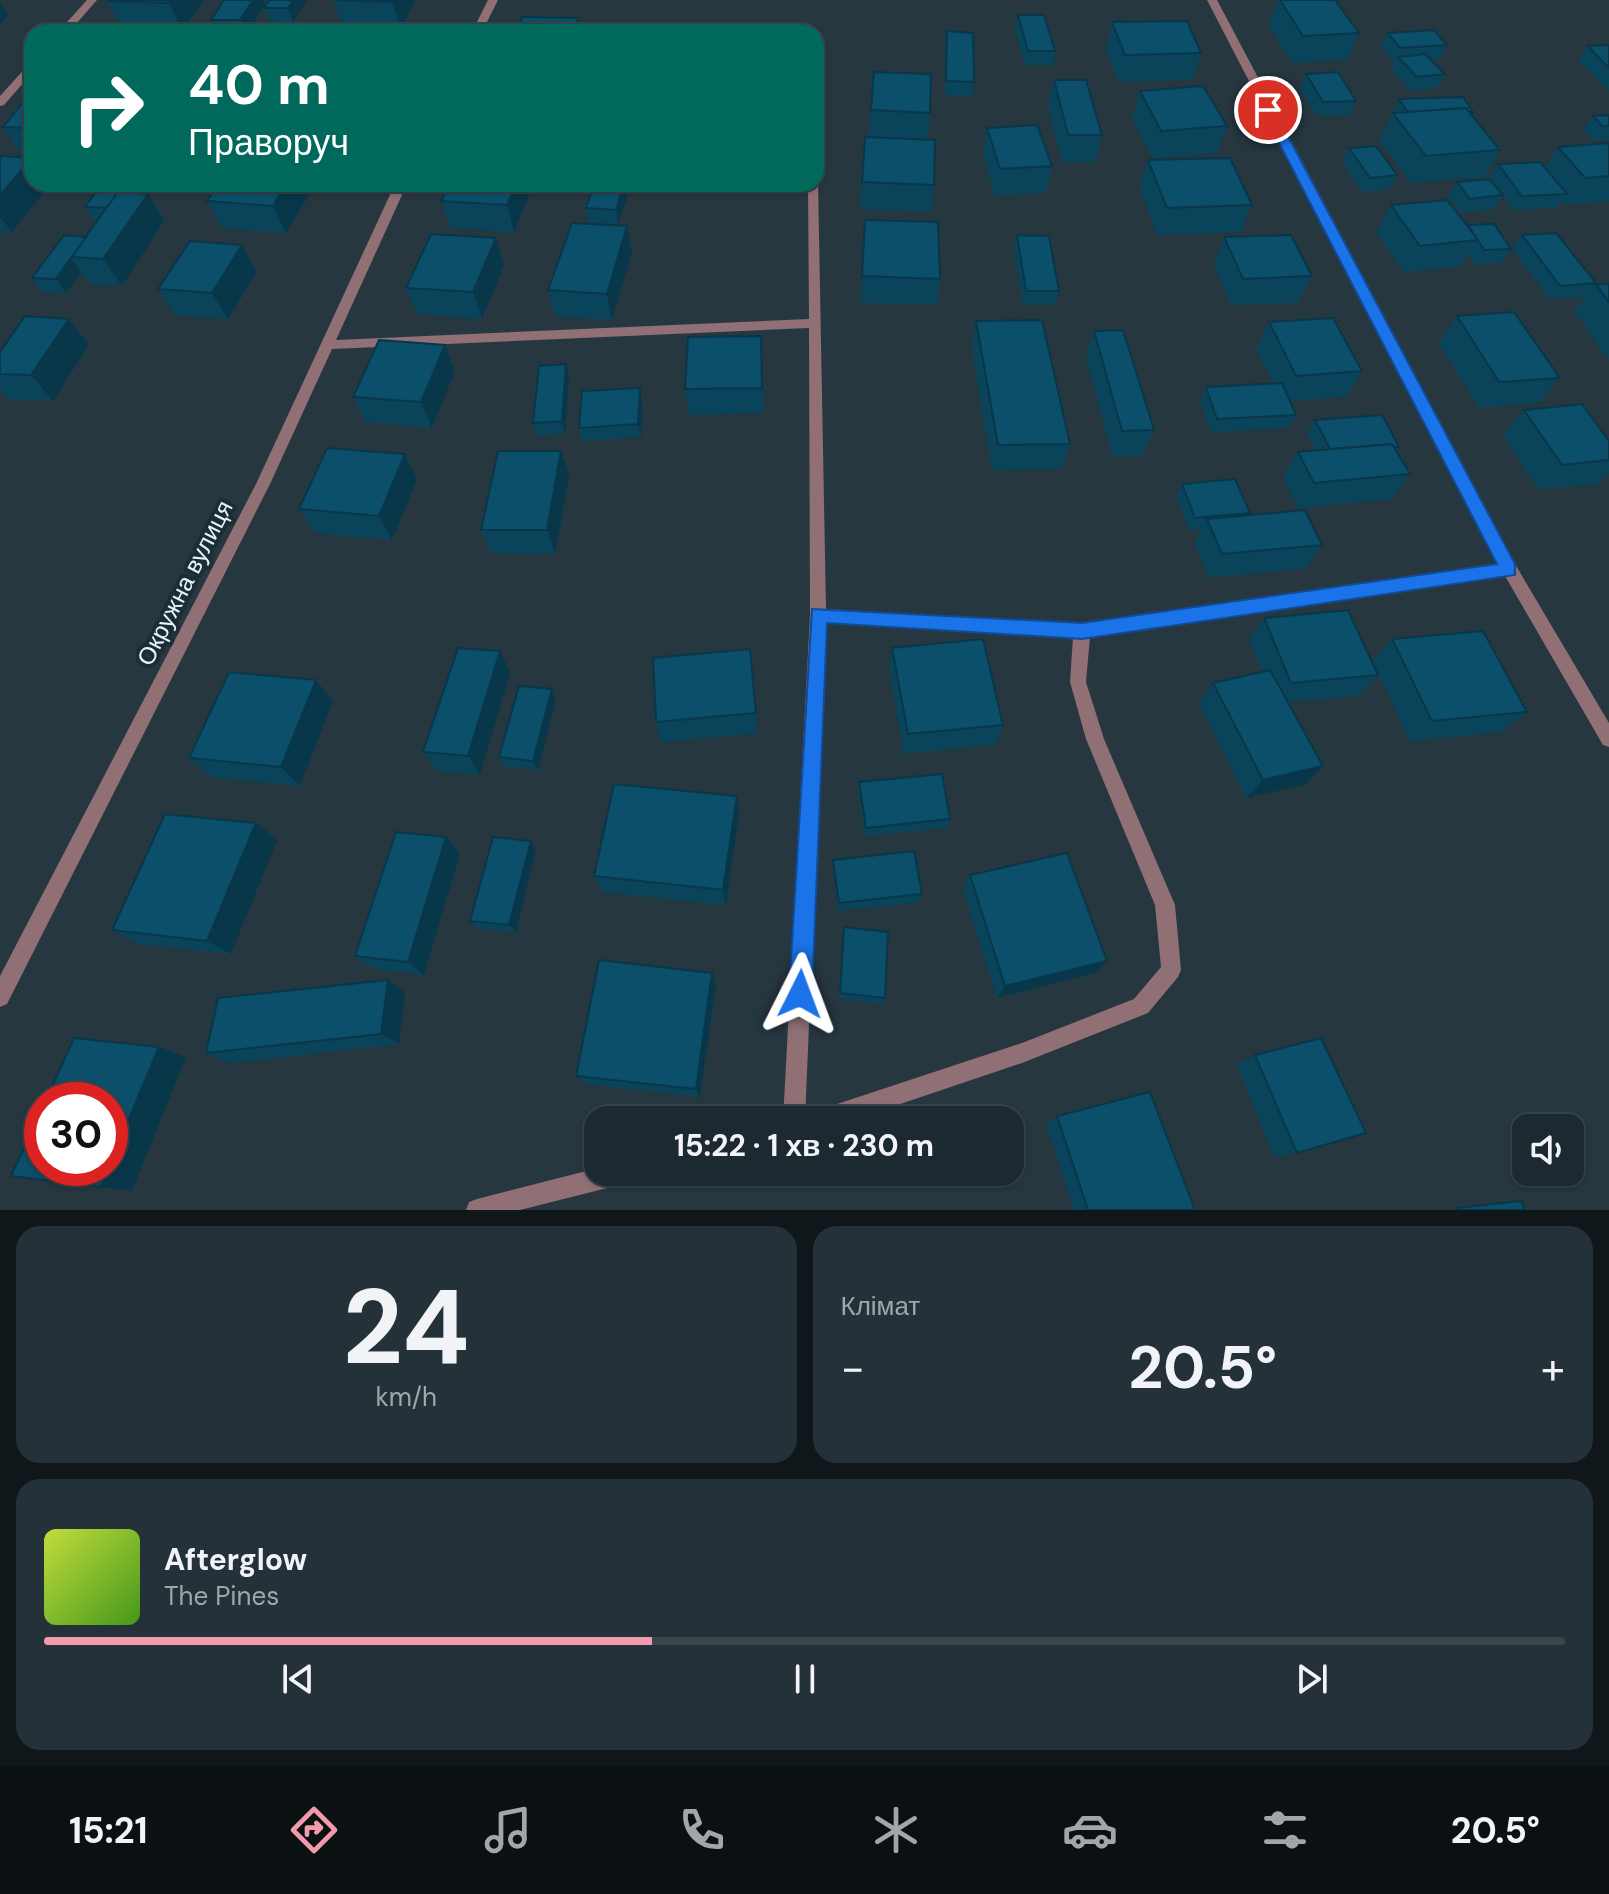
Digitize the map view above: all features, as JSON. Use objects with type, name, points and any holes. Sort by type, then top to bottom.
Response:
[{"type":"street","points":[[70,24],[92,0]]},
{"type":"street","points":[[481,24],[493,0]]},
{"type":"street","points":[[1212,0],[1509,569],[1609,739]]},
{"type":"street","points":[[0,103],[24,76]]},
{"type":"street","name":"Окружна вулиця","points":[[0,997],[263,484],[397,192]]},
{"type":"street","points":[[795,1106],[818,615],[814,192]]},
{"type":"street","points":[[327,345],[815,323]]},
{"type":"street","points":[[818,615],[1082,631],[1509,569]]},
{"type":"street","points":[[864,1106],[1022,1053],[1141,1006],[1171,970],[1165,905],[1095,739],[1078,682],[1082,631]]},
{"type":"street","points":[[477,1210],[584,1183]]},
{"type":"building","points":[[108,0],[172,0],[169,3]]},
{"type":"building","points":[[224,0],[253,0],[240,20],[211,20]]},
{"type":"building","points":[[269,0],[293,0],[288,8],[264,8]]},
{"type":"building","points":[[333,0],[393,0],[392,2]]},
{"type":"building","points":[[1280,0],[1335,0],[1359,33],[1303,36]]},
{"type":"building","points":[[1018,15],[1044,15],[1055,51],[1028,51]]},
{"type":"building","points":[[522,17],[578,18],[576,24],[520,24]]},
{"type":"building","points":[[1187,21],[1201,53],[1125,55],[1112,22]]},
{"type":"building","points":[[1434,30],[1447,45],[1400,48],[1388,33]]},
{"type":"building","points":[[947,31],[973,33],[974,82],[946,81]]},
{"type":"building","points":[[1609,45],[1609,68],[1588,46]]},
{"type":"building","points":[[1425,54],[1445,74],[1417,77],[1398,57]]},
{"type":"building","points":[[874,72],[931,74],[930,113],[871,110]]},
{"type":"building","points":[[1338,72],[1356,101],[1323,102],[1306,74]]},
{"type":"building","points":[[1054,80],[1086,80],[1102,135],[1068,135]]},
{"type":"building","points":[[1203,86],[1227,126],[1161,131],[1140,91]]},
{"type":"building","points":[[1463,97],[1473,112],[1466,108],[1408,112],[1399,99]]},
{"type":"building","points":[[24,101],[24,128],[3,127]]},
{"type":"building","points":[[1466,108],[1500,150],[1426,156],[1393,113]]},
{"type":"building","points":[[1609,115],[1609,126],[1602,126],[1593,116]]},
{"type":"building","points":[[1037,125],[1052,166],[1000,169],[987,128]]},
{"type":"building","points":[[865,137],[935,140],[934,185],[862,182]]},
{"type":"building","points":[[1609,143],[1609,176],[1585,178],[1558,147]]},
{"type":"building","points":[[1376,146],[1397,175],[1370,178],[1349,148]]},
{"type":"building","points":[[0,156],[24,158],[24,167],[0,195]]},
{"type":"building","points":[[1230,158],[1252,205],[1167,208],[1148,160]]},
{"type":"building","points":[[1540,162],[1567,194],[1522,196],[1498,164]]},
{"type":"building","points":[[1489,179],[1503,195],[1470,199],[1457,182]]},
{"type":"building","points":[[96,192],[118,192],[106,208],[85,207]]},
{"type":"building","points":[[118,192],[148,194],[103,259],[71,257]]},
{"type":"building","points":[[213,192],[281,192],[273,206],[207,201]]},
{"type":"building","points":[[445,192],[513,192],[507,205],[441,201]]},
{"type":"building","points":[[591,192],[622,192],[616,210],[586,208]]},
{"type":"building","points":[[1447,200],[1478,240],[1420,246],[1391,205]]},
{"type":"building","points":[[865,220],[938,222],[940,279],[862,276]]},
{"type":"building","points":[[572,223],[627,226],[607,294],[548,290]]},
{"type":"building","points":[[1494,224],[1511,249],[1484,250],[1468,225]]},
{"type":"building","points":[[1556,233],[1596,283],[1560,286],[1522,235]]},
{"type":"building","points":[[431,234],[496,238],[473,292],[406,288]]},
{"type":"building","points":[[64,235],[86,237],[56,279],[32,278]]},
{"type":"building","points":[[1017,235],[1049,236],[1059,291],[1026,291]]},
{"type":"building","points":[[1291,235],[1312,276],[1243,279],[1224,237]]},
{"type":"building","points":[[190,241],[242,245],[212,293],[158,289]]},
{"type":"building","points":[[1596,284],[1609,284],[1609,302]]},
{"type":"building","points":[[1514,312],[1560,378],[1499,382],[1457,316]]},
{"type":"building","points":[[25,316],[69,319],[31,375],[0,374],[0,352]]},
{"type":"building","points":[[1333,318],[1362,371],[1296,376],[1269,322]]},
{"type":"building","points":[[1042,320],[1070,444],[998,445],[976,321]]},
{"type":"building","points":[[1123,330],[1154,430],[1122,431],[1094,331]]},
{"type":"building","points":[[761,336],[762,388],[685,389],[688,337]]},
{"type":"building","points":[[379,340],[445,345],[421,402],[353,397]]},
{"type":"building","points":[[566,364],[562,421],[533,423],[539,366]]},
{"type":"building","points":[[1282,383],[1296,415],[1217,419],[1206,387]]},
{"type":"building","points":[[640,388],[638,424],[579,428],[582,391]]},
{"type":"building","points":[[1582,404],[1609,441],[1609,460],[1562,465],[1524,410]]},
{"type":"building","points":[[1382,415],[1399,447],[1392,444],[1330,449],[1315,420]]},
{"type":"building","points":[[1392,444],[1410,474],[1314,483],[1298,452]]},
{"type":"building","points":[[327,448],[405,454],[379,516],[299,509]]},
{"type":"building","points":[[498,451],[561,451],[547,530],[481,530]]},
{"type":"building","points":[[1235,479],[1250,513],[1195,518],[1182,484]]},
{"type":"building","points":[[1305,510],[1322,545],[1222,554],[1207,519]]},
{"type":"building","points":[[1348,610],[1378,675],[1291,683],[1264,618]]},
{"type":"building","points":[[1483,631],[1527,712],[1432,721],[1392,639]]},
{"type":"building","points":[[983,639],[1003,725],[908,734],[892,648]]},
{"type":"building","points":[[458,648],[500,651],[468,756],[423,752]]},
{"type":"building","points":[[750,649],[756,713],[656,722],[653,658]]},
{"type":"building","points":[[1270,670],[1323,766],[1263,780],[1213,683]]},
{"type":"building","points":[[229,672],[316,680],[281,767],[189,758]]},
{"type":"building","points":[[519,686],[552,689],[533,761],[499,757]]},
{"type":"building","points":[[942,774],[950,819],[866,828],[859,782]]},
{"type":"building","points":[[614,784],[737,796],[723,890],[594,876]]},
{"type":"building","points":[[165,814],[256,823],[207,941],[112,930]]},
{"type":"building","points":[[396,832],[446,837],[408,962],[355,956]]},
{"type":"building","points":[[493,837],[531,841],[509,925],[470,921]]},
{"type":"building","points":[[914,851],[922,894],[839,903],[833,860]]},
{"type":"building","points":[[1067,853],[1107,961],[1005,986],[970,875]]},
{"type":"building","points":[[844,927],[888,932],[885,998],[840,993]]},
{"type":"building","points":[[599,960],[712,973],[696,1089],[576,1076]]},
{"type":"building","points":[[388,980],[381,1034],[206,1053],[218,998]]},
{"type":"building","points":[[74,1038],[159,1047],[128,1121],[128,1082],[54,1082]]},
{"type":"building","points":[[1321,1038],[1366,1133],[1297,1153],[1255,1055]]},
{"type":"building","points":[[1150,1092],[1195,1210],[1088,1210],[1057,1116]]},
{"type":"building","points":[[24,1148],[24,1178],[11,1176]]},
{"type":"building","points":[[1521,1201],[1525,1210],[1457,1210],[1457,1208]]},
{"type":"route","points":[[800,994],[818,615],[1082,631],[1509,569],[1268,110]]}]
